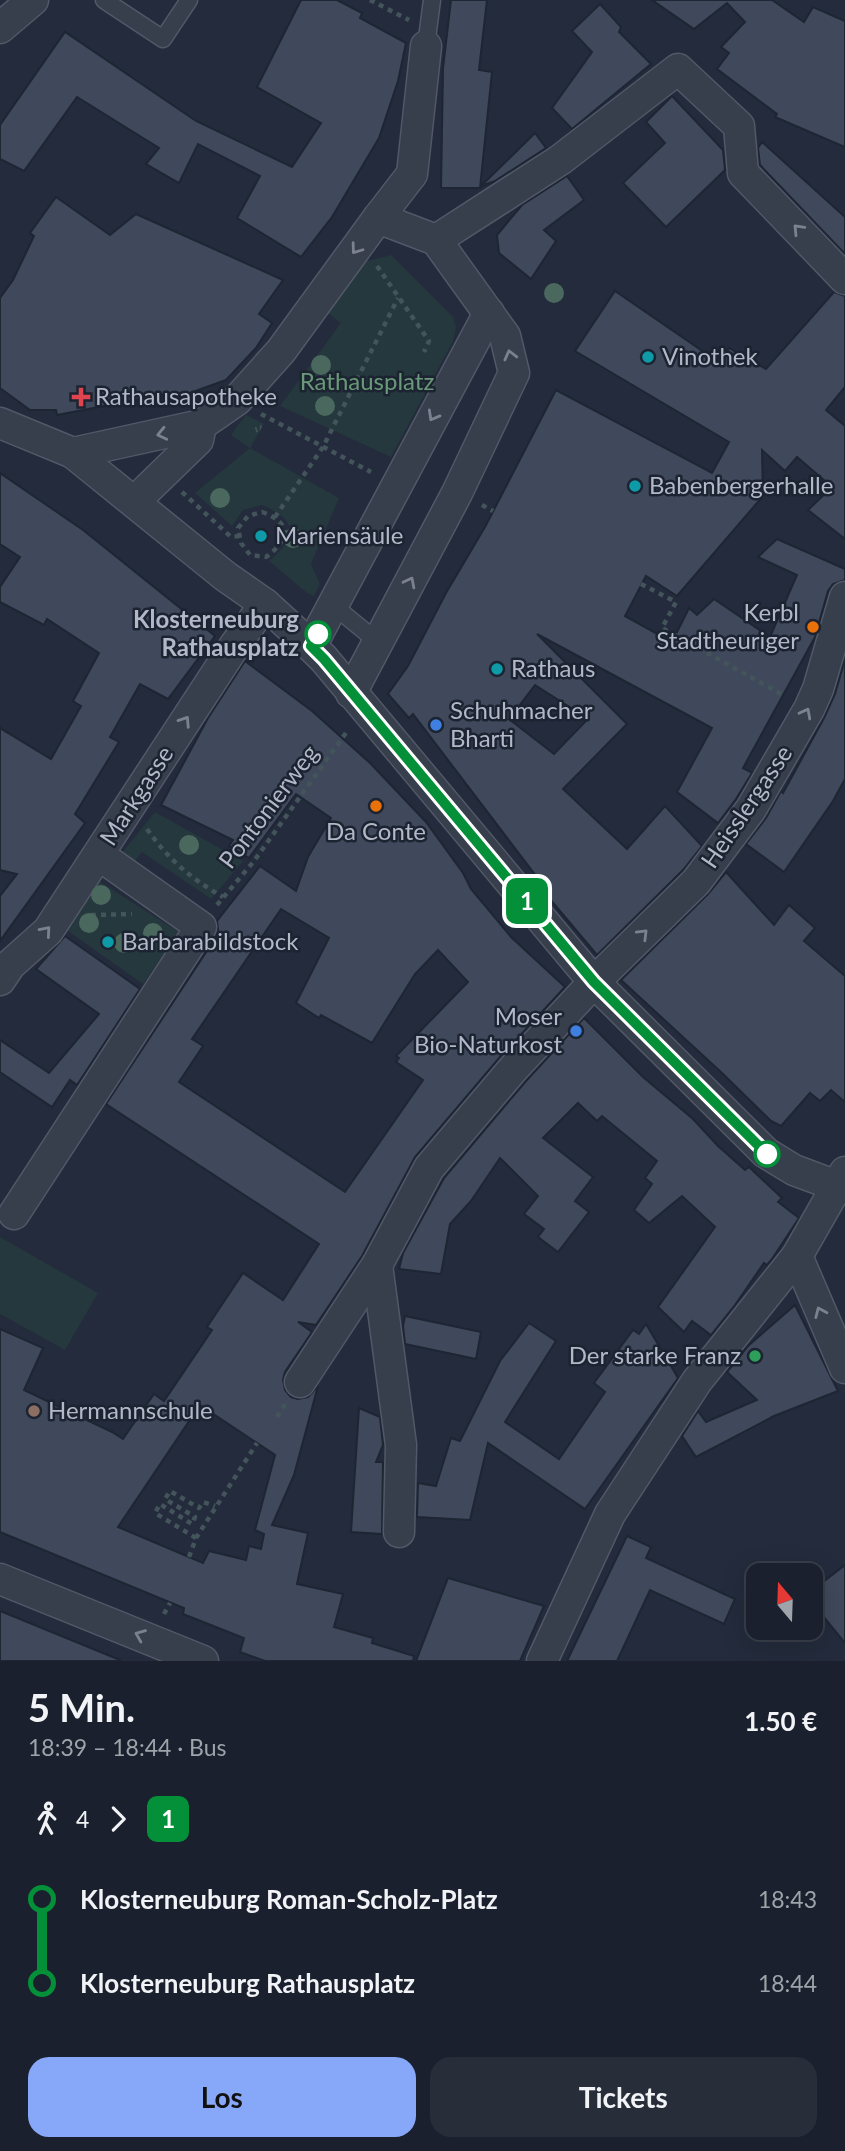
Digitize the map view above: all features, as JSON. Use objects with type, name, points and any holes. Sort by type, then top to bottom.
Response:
[{"type":"street","points":[[0,28],[33,0]]},
{"type":"street","points":[[73,453],[201,425],[237,400],[281,351],[412,174],[427,38]]},
{"type":"street","points":[[436,240],[560,160],[678,69],[739,126],[743,173],[845,279]]},
{"type":"street","points":[[358,700],[379,643],[457,493],[514,373],[505,336],[436,240],[378,218]]},
{"type":"street","points":[[311,646],[489,313]]},
{"type":"street","points":[[0,423],[73,453],[225,576],[265,604],[311,646],[594,982],[766,1153],[794,1170],[842,1182],[797,1256],[697,1381],[610,1514],[542,1661]]},
{"type":"street","points":[[135,501],[198,440],[201,425]]},
{"type":"street","name":"Heisslergasse","points":[[300,1382],[377,1265],[429,1168],[513,1069],[594,982],[696,882],[751,809],[818,689],[845,597]]},
{"type":"street","name":"Markgasse","points":[[0,980],[10,965],[48,931],[235,645],[265,604]]},
{"type":"street","points":[[14,1213],[191,921],[99,855]]},
{"type":"street","points":[[797,1256],[845,1368]]},
{"type":"street","points":[[377,1265],[401,1446],[399,1532]]},
{"type":"street","points":[[0,1579],[204,1661]]},
{"type":"lane","points":[[113,3],[163,39],[189,0]]},
{"type":"lane","points":[[427,38],[432,0]]},
{"type":"lane","points":[[334,607],[379,643]]},
{"type":"path","points":[[370,0],[427,38]]},
{"type":"path","points":[[372,258],[429,341],[424,352]]},
{"type":"path","points":[[275,517],[323,447],[398,298]]},
{"type":"path","points":[[237,400],[397,486]]},
{"type":"path","points":[[262,512],[275,517],[283,526],[284,537],[280,547],[266,557],[250,555],[241,543],[238,528],[248,516],[262,512]]},
{"type":"path","points":[[641,584],[676,602],[662,628],[809,709]]},
{"type":"path","name":"Pontonierweg","points":[[191,921],[223,897],[254,861],[358,700]]},
{"type":"path","points":[[131,805],[173,863],[223,897]]},
{"type":"path","points":[[59,915],[191,921]]},
{"type":"path","points":[[189,1557],[196,1538],[215,1506],[257,1443]]},
{"type":"path","points":[[196,1538],[155,1513],[160,1504],[191,1524],[195,1517],[165,1499],[170,1491],[199,1508],[203,1502],[215,1506]]},
{"type":"green space","name":"Rathausplatz","points":[[391,255],[453,317],[456,328],[453,341],[391,457],[280,406],[341,323],[323,309],[364,262]]},
{"type":"green space","points":[[246,415],[264,424],[250,448],[231,435]]},
{"type":"green space","name":"Rathausplatz","points":[[250,448],[339,498],[311,564],[320,584],[314,596],[269,561],[289,537],[288,523],[282,517],[262,505],[243,510],[232,526],[195,493]]},
{"type":"green space","points":[[155,812],[243,861],[211,899],[142,852],[129,868],[117,859]]},
{"type":"green space","points":[[94,878],[179,932],[143,984],[61,926]]},
{"type":"green space","points":[[0,1237],[98,1293],[65,1350],[0,1314]]},
{"type":"building","points":[[301,0],[337,0],[362,13],[360,18],[406,43],[398,81],[379,138],[332,217],[301,257],[237,218],[260,176],[198,144],[179,183],[146,164],[159,148],[77,97],[24,171],[0,159],[0,125],[65,32],[196,121],[292,167],[321,123],[257,87]]},
{"type":"building","points":[[451,0],[487,0],[479,70],[492,72],[480,188],[441,188],[443,68]]},
{"type":"building","points":[[652,0],[772,0],[804,22],[813,7],[845,21],[845,147],[775,117],[777,114],[717,69],[729,53],[721,47],[745,22],[727,3],[694,29]]},
{"type":"building","points":[[600,4],[621,27],[619,32],[651,64],[572,129],[552,108],[592,52],[572,31]]},
{"type":"building","points":[[672,96],[723,150],[725,170],[666,227],[623,183],[665,143],[646,122]]},
{"type":"building","points":[[535,133],[546,148],[495,181],[481,186]]},
{"type":"building","points":[[762,142],[845,217],[845,254],[760,165],[758,148]]},
{"type":"building","points":[[567,176],[584,200],[544,230],[556,241],[531,279],[499,253],[497,235],[522,205]]},
{"type":"building","points":[[56,197],[110,235],[136,214],[283,280],[259,314],[272,323],[256,348],[226,380],[190,393],[173,396],[172,393],[57,415],[56,410],[30,410],[0,388],[0,298],[13,280],[34,236],[30,233]]},
{"type":"building","points":[[615,291],[720,363],[729,348],[766,369],[834,292],[845,296],[845,387],[826,410],[845,426],[845,539],[808,510],[832,487],[797,457],[785,471],[762,450],[763,496],[677,596],[646,576],[625,616],[672,642],[689,608],[697,615],[714,599],[770,637],[797,575],[758,557],[777,539],[845,569],[845,580],[833,584],[828,591],[815,637],[743,768],[752,773],[718,823],[677,792],[712,728],[537,634],[627,724],[563,789],[627,849],[665,806],[702,846],[683,870],[597,955],[533,879],[536,876],[413,714],[409,718],[388,694],[408,666],[446,593],[485,527],[556,390],[712,473],[729,442],[575,351]],"holes":[[[535,685],[588,719],[554,754],[509,719]]]},
{"type":"building","points":[[0,473],[83,530],[215,636],[168,699],[140,684],[110,737],[119,742],[75,814],[85,823],[0,941],[0,896],[17,874],[0,870],[0,728],[51,759],[81,706],[73,701],[99,653],[47,619],[44,625],[0,602],[0,587],[20,557],[0,544]]},
{"type":"building","points":[[845,659],[845,779],[784,872],[746,844],[766,818],[781,791],[783,793],[824,718],[835,694]]},
{"type":"building","points":[[245,661],[312,711],[370,763],[426,822],[463,873],[471,889],[511,937],[565,987],[500,1057],[415,1157],[362,1256],[316,1325],[298,1322],[312,1332],[285,1372],[283,1380],[285,1390],[291,1397],[298,1399],[308,1397],[318,1386],[294,1475],[272,1525],[308,1533],[297,1584],[343,1594],[334,1627],[373,1638],[372,1643],[414,1656],[413,1661],[265,1661],[240,1652],[244,1638],[183,1614],[184,1608],[0,1532],[0,1329],[43,1348],[24,1390],[123,1439],[154,1394],[164,1401],[212,1330],[207,1327],[243,1273],[283,1300],[319,1244],[106,1104],[216,937],[217,921],[260,866],[296,891],[308,857],[331,818],[296,794],[249,858],[229,846],[233,840],[161,805],[208,718]],"holes":[[[281,909],[329,938],[296,1003],[319,1018],[321,1015],[372,1043],[415,974],[438,950],[468,982],[396,1056],[399,1058],[396,1062],[423,1080],[345,1192],[179,1082],[203,1046],[192,1039]],[[200,1405],[275,1455],[255,1530],[264,1534],[261,1549],[249,1546],[246,1560],[209,1551],[203,1563],[118,1527]]]},
{"type":"building","points":[[726,872],[774,925],[789,905],[815,928],[804,941],[845,976],[845,1102],[831,1090],[820,1101],[810,1093],[781,1126],[771,1121],[621,980],[708,894]]},
{"type":"building","points":[[65,936],[140,989],[77,1085],[70,1080],[52,1107],[0,1072],[0,1040],[49,1073],[99,1014],[36,969]]},
{"type":"building","points":[[584,1018],[643,1077],[693,1119],[718,1146],[745,1170],[749,1167],[782,1198],[778,1202],[799,1218],[772,1259],[767,1265],[764,1263],[711,1335],[692,1321],[684,1332],[658,1307],[715,1227],[682,1196],[649,1223],[634,1210],[652,1184],[645,1178],[657,1161],[602,1116],[597,1121],[578,1103],[543,1138],[593,1177],[575,1201],[589,1212],[558,1252],[538,1237],[544,1229],[524,1214],[538,1196],[500,1158],[471,1201],[450,1224],[441,1274],[399,1269],[403,1253],[444,1178],[526,1081]]},
{"type":"building","points":[[795,1305],[838,1391],[774,1416],[696,1457],[682,1436],[698,1411],[706,1422],[757,1400],[727,1372],[748,1346]]},
{"type":"building","points":[[405,1316],[481,1332],[476,1359],[405,1344]]},
{"type":"building","points":[[529,1323],[556,1341],[505,1422],[559,1459],[605,1392],[594,1383],[633,1330],[639,1334],[646,1324],[678,1378],[585,1509],[488,1443],[470,1520],[417,1517],[418,1483],[436,1486],[451,1438],[460,1441],[500,1361]]},
{"type":"building","points":[[359,1408],[380,1417],[383,1445],[376,1462],[383,1462],[382,1534],[351,1532]]},
{"type":"building","points":[[627,1536],[651,1547],[646,1558],[735,1599],[724,1624],[650,1590],[617,1661],[567,1661]]},
{"type":"building","points":[[845,1565],[845,1643],[823,1616],[823,1582]]},
{"type":"building","points":[[448,1578],[544,1606],[520,1661],[416,1661]]},
{"type":"building","points":[[0,1611],[120,1660],[120,1661],[0,1661]]},
{"type":"bus line","name":"1","points":[[318,634],[311,646],[594,982],[767,1154]]},
{"type":"place","name":"Vinothek","points":[[648,357]]},
{"type":"place","name":"Rathausapotheke","points":[[81,397]]},
{"type":"place","name":"Babenbergerhalle","points":[[635,486]]},
{"type":"place","name":"Mariensäule","points":[[261,536]]},
{"type":"place","name":"Kerbl Stadtheuriger","points":[[813,627]]},
{"type":"place","name":"Klosterneuburg Rathausplatz","points":[[318,634]]},
{"type":"place","name":"Rathaus","points":[[497,669]]},
{"type":"place","name":"Schuhmacher Bharti","points":[[436,725]]},
{"type":"place","name":"Da Conte","points":[[376,806]]},
{"type":"place","name":"Barbarabildstock","points":[[108,942]]},
{"type":"place","name":"Moser Bio-Naturkost","points":[[576,1031]]},
{"type":"place","name":"Der starke Franz","points":[[755,1356]]},
{"type":"place","name":"Hermannschule","points":[[34,1411]]}]
